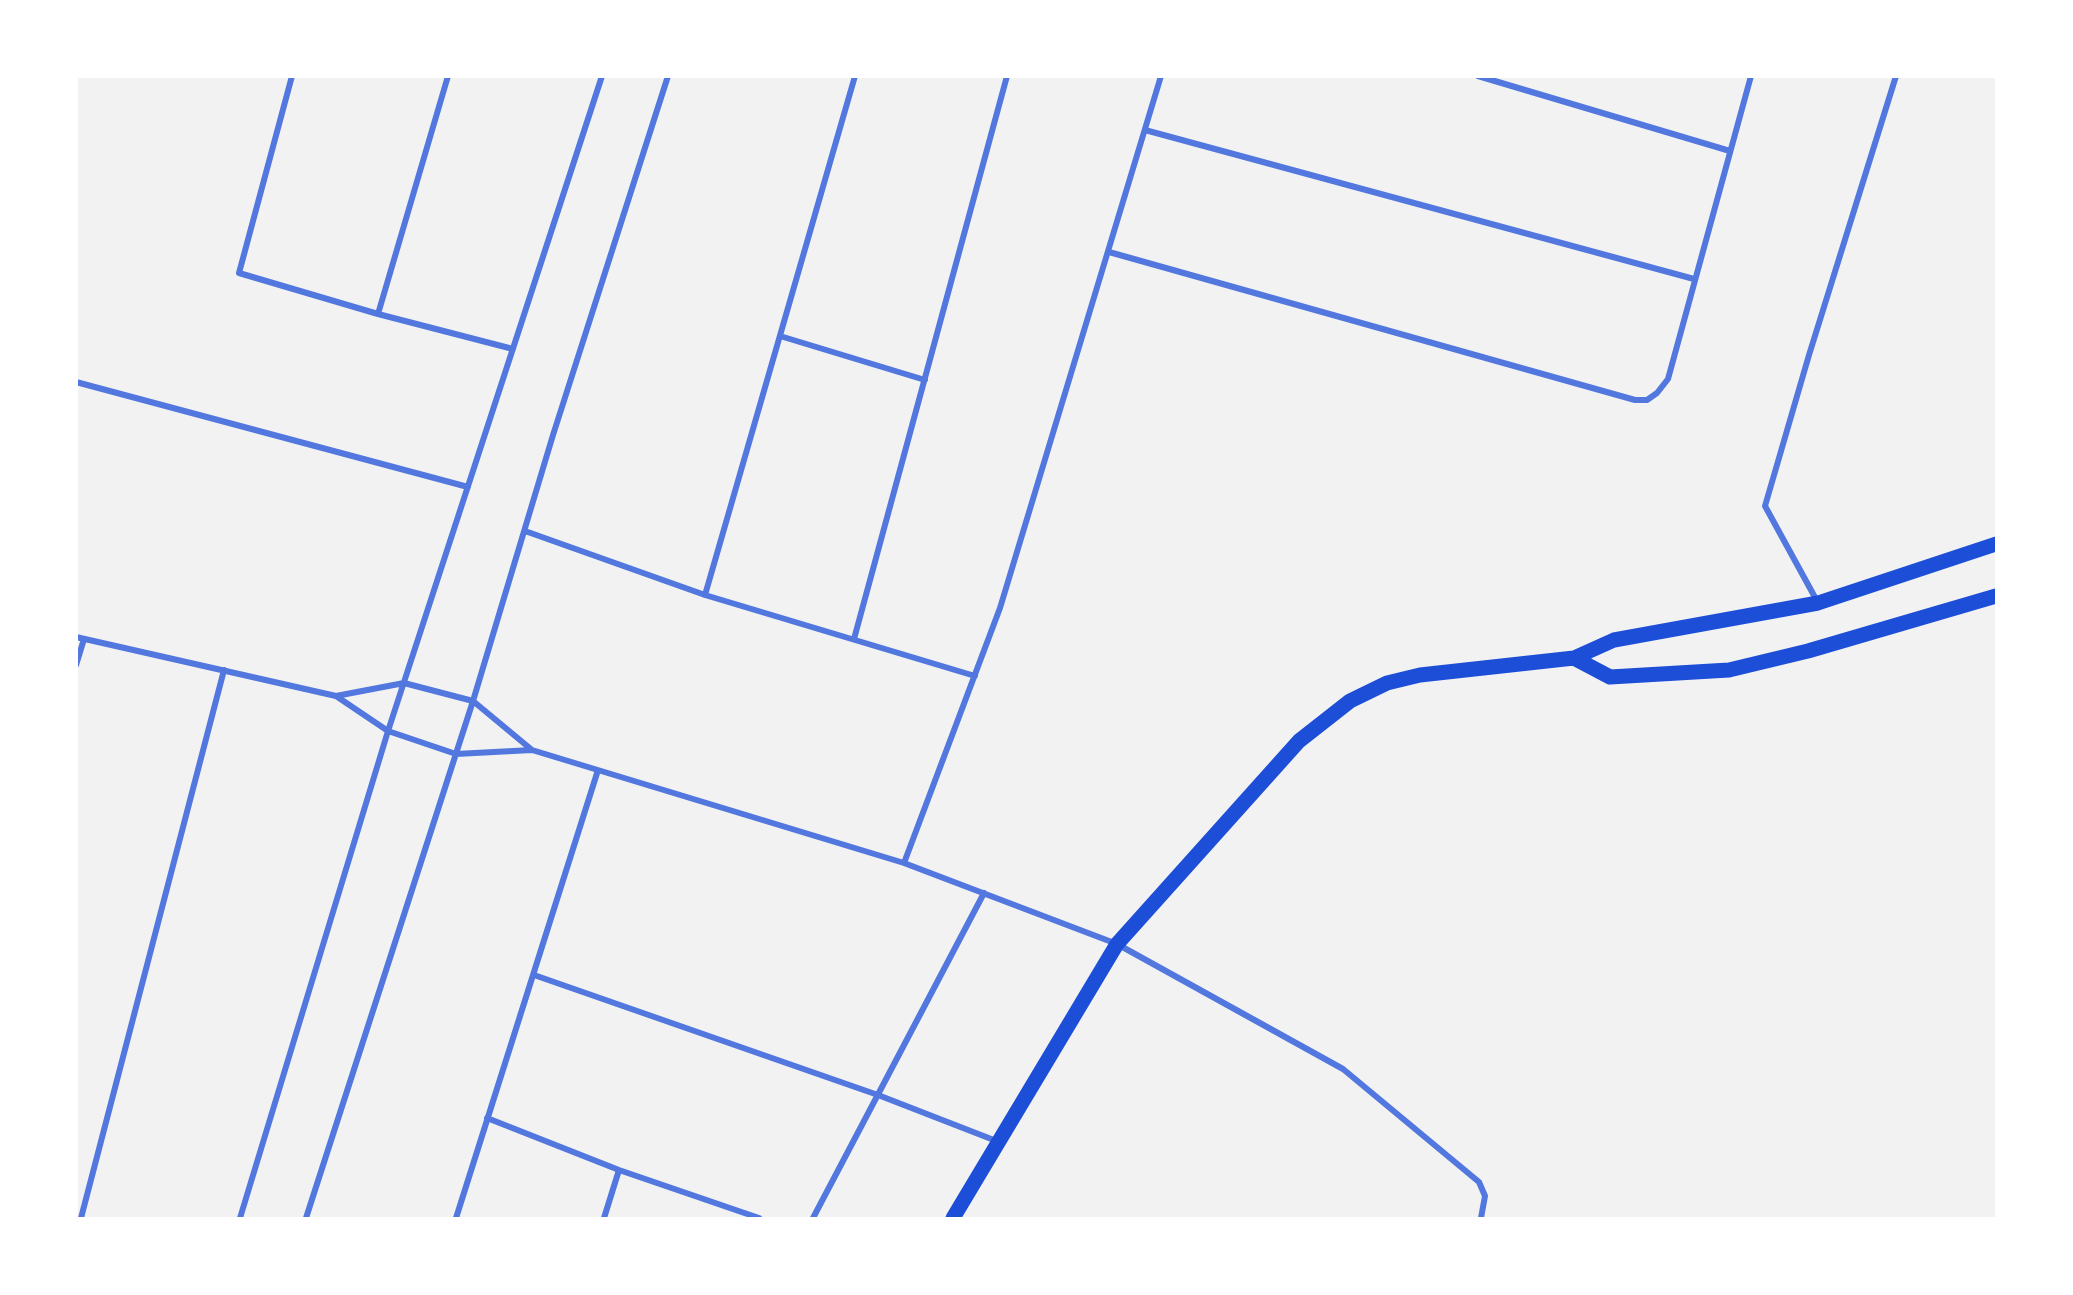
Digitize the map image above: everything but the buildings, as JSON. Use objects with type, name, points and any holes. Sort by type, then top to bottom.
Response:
[{"type":"main road","points":[[953,1218],[1117,944],[1299,741],[1350,701],[1387,683],[1420,675],[1574,658],[1614,640],[1818,603],[1996,544]]},
{"type":"main road","points":[[1574,658],[1610,677],[1729,670],[1808,651],[1996,596]]},
{"type":"street","points":[[292,76],[239,273],[378,314],[513,349]]},
{"type":"street","points":[[378,314],[448,76]]},
{"type":"street","points":[[240,1218],[388,731],[602,76]]},
{"type":"street","points":[[306,1218],[456,754],[553,435],[668,76]]},
{"type":"street","points":[[705,595],[855,76]]},
{"type":"street","points":[[854,639],[1007,76]]},
{"type":"street","points":[[904,863],[1000,608],[1161,76]]},
{"type":"street","points":[[1478,76],[1730,151]]},
{"type":"street","points":[[1109,252],[1635,400],[1647,400],[1657,393],[1668,379],[1751,76]]},
{"type":"street","points":[[1818,603],[1765,506],[1809,355],[1896,76]]},
{"type":"street","points":[[1144,130],[1694,279]]},
{"type":"street","points":[[780,336],[925,380]]},
{"type":"street","points":[[76,382],[468,486]]},
{"type":"street","points":[[525,531],[705,595],[975,676]]},
{"type":"street","points":[[76,665],[80,638],[336,696],[388,731],[456,754],[532,750],[904,863],[1117,944],[1343,1069],[1479,1182],[1485,1196],[1481,1218]]},
{"type":"street","points":[[81,1218],[224,670]]},
{"type":"street","points":[[336,696],[404,683],[472,701],[532,750]]},
{"type":"street","points":[[456,1218],[598,770]]},
{"type":"street","points":[[813,1218],[984,893]]},
{"type":"street","points":[[534,975],[878,1095],[999,1142]]},
{"type":"street","points":[[488,1118],[619,1170],[759,1218]]},
{"type":"street","points":[[604,1218],[619,1170]]}]
